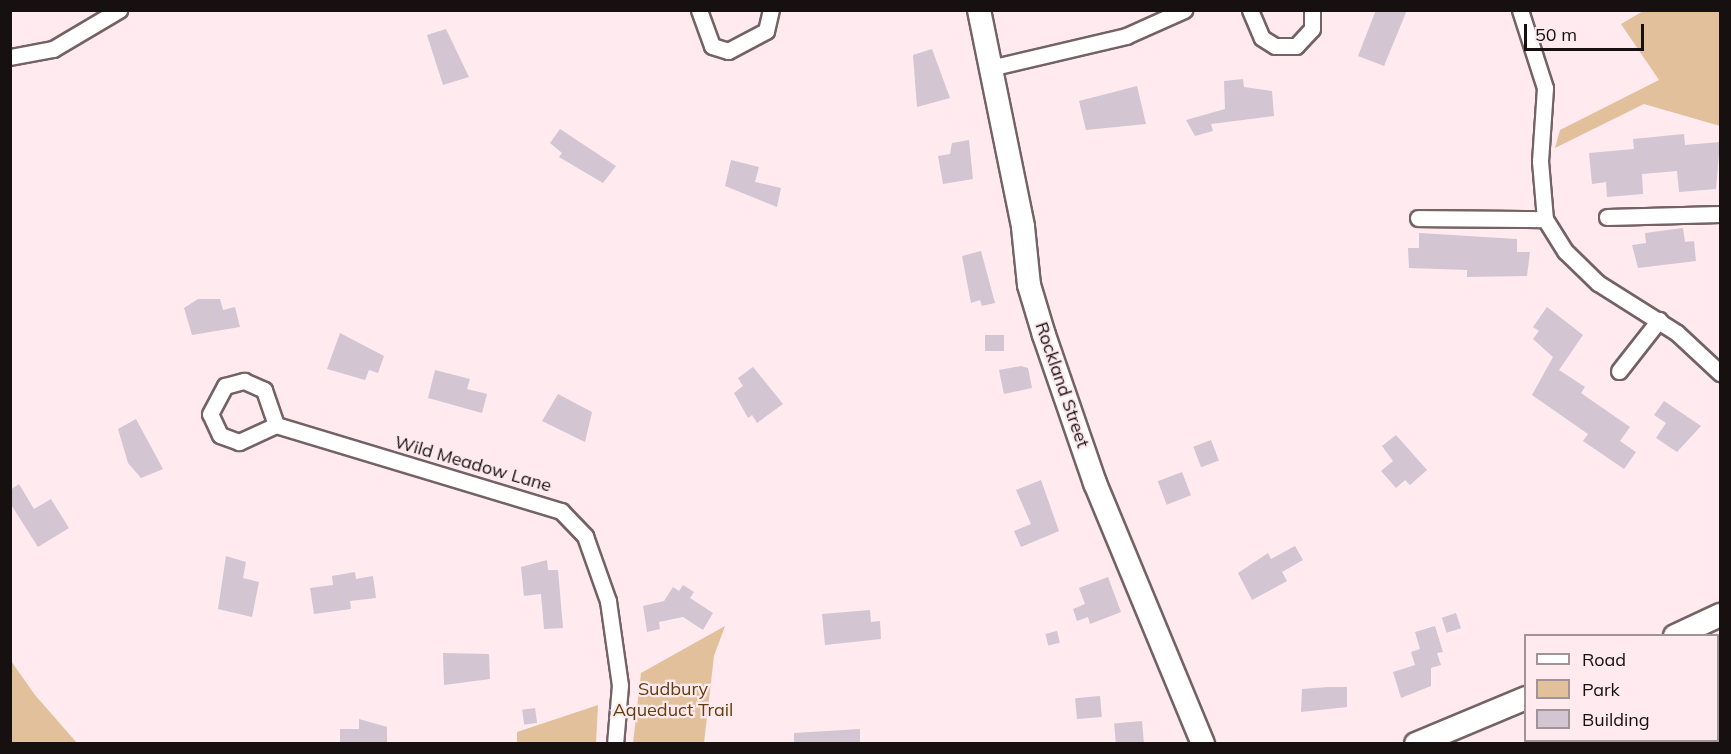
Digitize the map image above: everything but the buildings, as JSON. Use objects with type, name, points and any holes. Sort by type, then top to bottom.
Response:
[{"type":"street","points":[[10,57],[54,49],[119,10]]},
{"type":"street","points":[[699,10],[712,46],[728,51],[766,31],[771,10]]},
{"type":"street","name":"Rockland Street","points":[[979,10],[1029,285],[1044,335],[1095,483],[1203,744]]},
{"type":"street","points":[[990,68],[1125,36],[1184,10]]},
{"type":"street","points":[[1250,10],[1262,38],[1286,46],[1296,46],[1312,29],[1312,10]]},
{"type":"street","points":[[1520,10],[1545,88],[1540,161],[1545,219],[1565,251],[1598,283],[1659,320],[1720,373]]},
{"type":"street","points":[[1607,217],[1720,214]]},
{"type":"street","points":[[1418,218],[1545,219]]},
{"type":"street","points":[[1619,371],[1659,320]]},
{"type":"street","points":[[254,384],[270,399],[276,425],[248,441],[230,440],[214,425],[211,404],[225,386],[254,384]]},
{"type":"street","name":"Wild Meadow Lane","points":[[276,425],[561,511],[585,536],[608,601],[620,685],[615,744]]},
{"type":"street","points":[[1679,634],[1720,615]]},
{"type":"street","points":[[1416,744],[1524,699]]},
{"type":"green space","points":[[1645,10],[1720,11],[1720,126],[1644,104],[1555,148],[1560,130],[1659,80],[1621,24]]},
{"type":"green space","name":"Sudbury Aqueduct Trail","points":[[725,626],[714,656],[704,743],[633,743],[641,673]]},
{"type":"green space","points":[[11,661],[35,695],[77,743],[11,743]]},
{"type":"green space","name":"Sudbury Aqueduct Trail","points":[[598,705],[596,743],[517,743],[517,732]]}]
